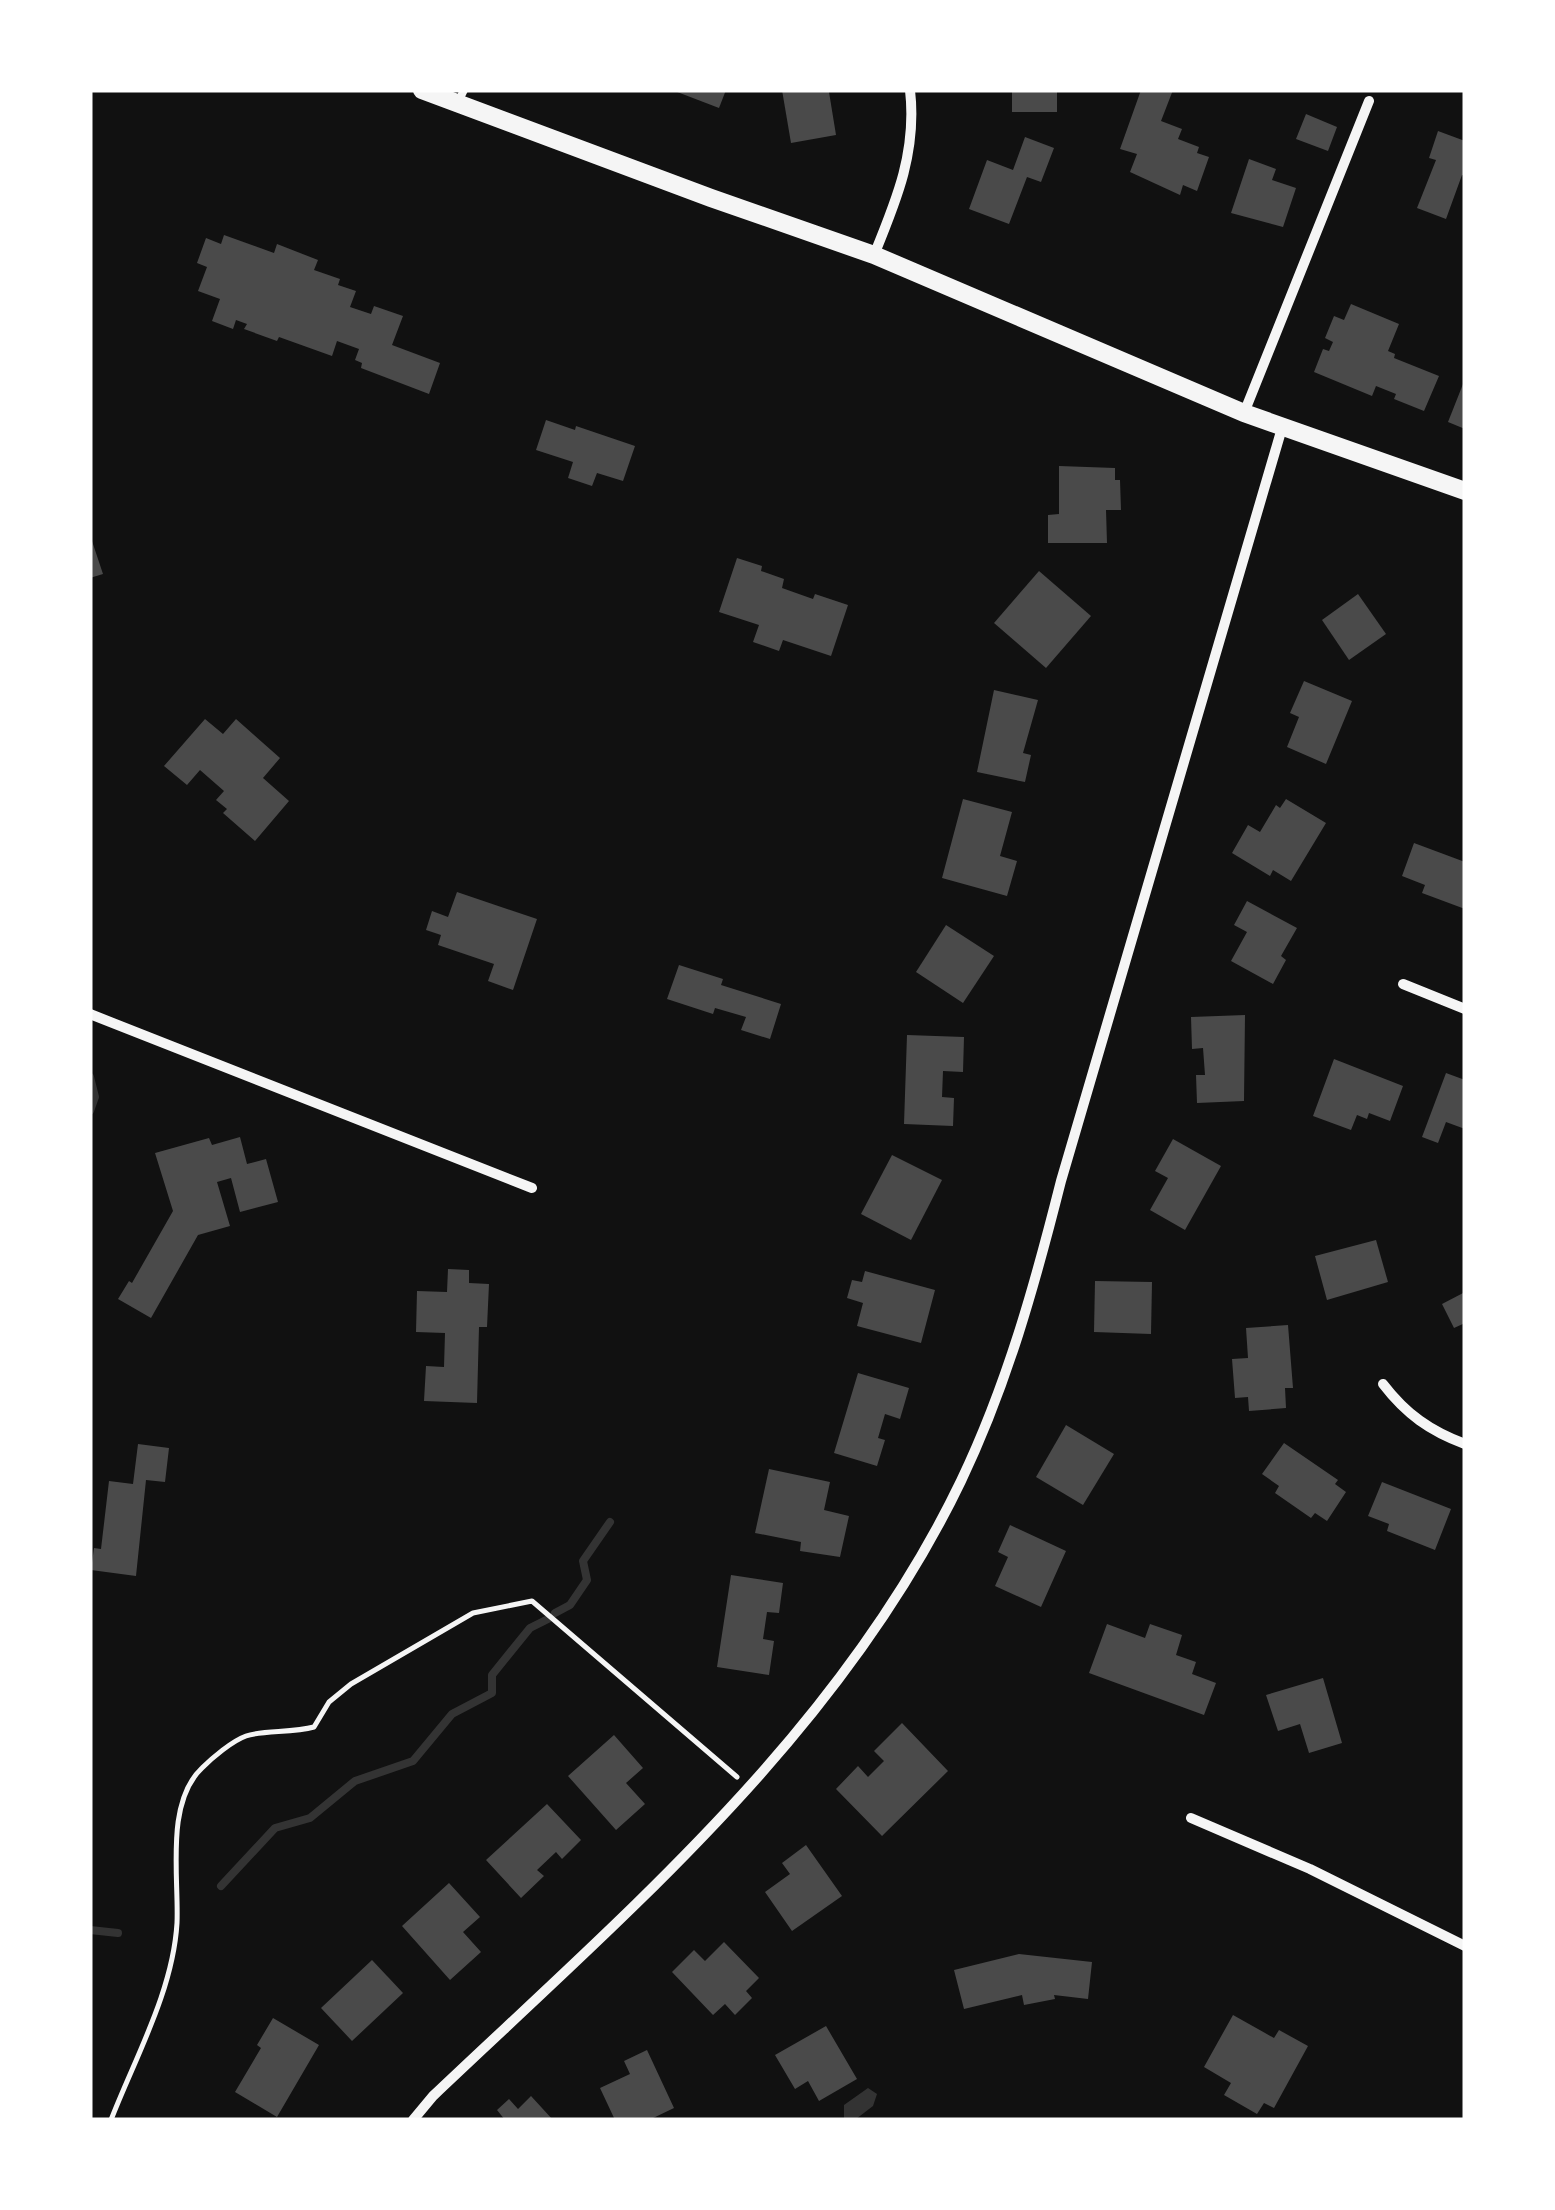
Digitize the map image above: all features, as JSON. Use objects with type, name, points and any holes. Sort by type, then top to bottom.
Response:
[{"type":"street","points":[[422,90],[460,97],[874,254],[1244,413],[1465,490]]},
{"type":"street","points":[[874,254],[902,186],[911,152],[910,90]]},
{"type":"street","points":[[1244,413],[1369,100]]},
{"type":"street","points":[[413,2120],[432,2096],[649,1892],[750,1788],[832,1691],[882,1621],[926,1549],[1005,1378],[1032,1295],[1061,1180],[1282,428]]},
{"type":"street","points":[[1403,984],[1465,1009]]},
{"type":"street","points":[[90,1014],[532,1188]]},
{"type":"street","points":[[1383,1384],[1422,1424],[1465,1444]]},
{"type":"street","points":[[1191,1818],[1310,1869],[1465,1946]]},
{"type":"path","points":[[111,2120],[166,1980],[177,1924],[174,1883],[181,1802],[200,1769],[246,1736],[294,1733],[314,1726],[329,1702],[352,1684],[473,1613],[532,1601],[750,1788]]},
{"type":"shaded area","points":[[868,2088],[877,2094],[873,2106],[856,2119],[844,2118],[844,2105]]},
{"type":"building","points":[[672,90],[726,90],[719,108]]},
{"type":"building","points":[[782,90],[829,92],[836,135],[791,143]]},
{"type":"building","points":[[1012,90],[1057,90],[1057,112],[1012,112]]},
{"type":"building","points":[[1141,90],[1173,90],[1161,121],[1182,129],[1178,139],[1199,147],[1197,153],[1209,157],[1197,191],[1183,185],[1180,195],[1130,172],[1137,154],[1120,149]]},
{"type":"building","points":[[1306,114],[1337,127],[1328,151],[1296,139]]},
{"type":"building","points":[[1438,131],[1465,141],[1465,176],[1462,175],[1446,219],[1417,208],[1436,160],[1429,158]]},
{"type":"building","points":[[1025,137],[1054,148],[1041,182],[1027,177],[1009,224],[969,209],[987,160],[1013,170]]},
{"type":"building","points":[[1249,159],[1276,169],[1272,180],[1296,188],[1283,227],[1231,213]]},
{"type":"building","points":[[224,235],[274,253],[277,244],[318,260],[314,270],[340,279],[338,285],[356,291],[350,307],[371,314],[374,306],[403,316],[392,345],[440,363],[429,394],[361,368],[362,363],[355,360],[359,349],[337,341],[332,356],[244,329],[247,324],[236,320],[233,329],[212,321],[220,299],[198,291],[207,267],[197,263],[206,238],[221,244]]},
{"type":"building","points":[[1351,304],[1399,324],[1388,351],[1395,354],[1394,358],[1439,376],[1424,411],[1394,399],[1396,394],[1376,386],[1372,396],[1314,372],[1323,349],[1329,351],[1333,342],[1325,338],[1334,316],[1344,320]]},
{"type":"building","points":[[1465,379],[1465,429],[1448,422]]},
{"type":"building","points":[[546,420],[635,446],[623,481],[597,473],[592,486],[568,478],[573,462],[536,450]]},
{"type":"building","points":[[1059,466],[1115,468],[1115,480],[1120,480],[1121,510],[1106,510],[1107,543],[1048,543],[1048,515],[1059,514]]},
{"type":"building","points":[[90,535],[103,574],[90,578]]},
{"type":"building","points":[[737,558],[784,579],[782,588],[848,605],[831,656],[783,640],[779,651],[753,642],[759,625],[719,612]]},
{"type":"building","points":[[1039,571],[1091,616],[1046,668],[994,623]]},
{"type":"building","points":[[1358,594],[1386,634],[1349,660],[1322,620]]},
{"type":"building","points":[[1304,681],[1352,701],[1326,764],[1287,747],[1299,717],[1290,713]]},
{"type":"building","points":[[994,690],[1038,700],[1023,753],[1031,755],[1025,782],[977,772]]},
{"type":"building","points":[[205,719],[223,734],[236,719],[280,758],[263,778],[289,801],[255,841],[223,813],[227,809],[216,800],[224,791],[200,770],[187,785],[164,766]]},
{"type":"building","points":[[963,799],[1012,812],[1000,856],[1017,861],[1007,896],[942,878]]},
{"type":"building","points":[[1286,799],[1326,823],[1291,881],[1273,870],[1270,876],[1232,853],[1248,825],[1260,832],[1276,805],[1280,808]]},
{"type":"building","points":[[1414,843],[1465,862],[1465,909],[1422,893],[1425,885],[1402,876]]},
{"type":"building","points":[[457,892],[537,919],[513,990],[488,981],[494,964],[438,945],[441,935],[426,930],[432,911],[448,917]]},
{"type":"building","points":[[1247,901],[1297,928],[1281,956],[1286,960],[1273,984],[1231,961],[1247,932],[1234,925]]},
{"type":"building","points":[[946,925],[994,956],[963,1003],[916,972]]},
{"type":"building","points":[[679,965],[723,979],[721,985],[781,1004],[770,1039],[741,1030],[746,1017],[715,1008],[713,1014],[667,999]]},
{"type":"building","points":[[1245,1015],[1244,1101],[1197,1103],[1196,1075],[1205,1075],[1203,1048],[1192,1049],[1191,1017]]},
{"type":"building","points":[[907,1035],[964,1037],[963,1072],[943,1071],[942,1097],[954,1098],[953,1126],[904,1124]]},
{"type":"building","points":[[1334,1059],[1403,1086],[1390,1121],[1369,1113],[1367,1119],[1357,1115],[1351,1130],[1313,1116]]},
{"type":"building","points":[[1446,1073],[1465,1080],[1465,1129],[1446,1122],[1438,1143],[1422,1137]]},
{"type":"building","points":[[240,1137],[247,1164],[266,1159],[278,1202],[240,1212],[231,1178],[217,1182],[230,1226],[198,1235],[151,1318],[118,1299],[129,1281],[132,1283],[173,1211],[155,1153],[209,1138],[212,1145]]},
{"type":"building","points":[[1173,1139],[1221,1166],[1185,1230],[1150,1210],[1168,1178],[1155,1171]]},
{"type":"building","points":[[892,1155],[942,1180],[911,1240],[861,1214]]},
{"type":"building","points":[[1376,1240],[1388,1282],[1327,1300],[1315,1256]]},
{"type":"building","points":[[448,1269],[469,1270],[469,1283],[489,1284],[487,1327],[479,1327],[477,1403],[424,1401],[426,1366],[444,1367],[445,1333],[416,1332],[417,1291],[447,1292]]},
{"type":"building","points":[[865,1271],[935,1290],[921,1343],[857,1326],[863,1303],[847,1298],[852,1280],[862,1282]]},
{"type":"building","points":[[1095,1281],[1152,1282],[1151,1334],[1094,1332]]},
{"type":"building","points":[[1465,1292],[1465,1323],[1454,1328],[1442,1304]]},
{"type":"building","points":[[1288,1325],[1293,1388],[1285,1388],[1286,1408],[1249,1411],[1248,1397],[1235,1398],[1232,1359],[1248,1358],[1246,1328]]},
{"type":"building","points":[[858,1373],[909,1388],[900,1419],[885,1414],[878,1438],[885,1440],[877,1466],[834,1453]]},
{"type":"building","points":[[1066,1425],[1114,1454],[1083,1505],[1036,1477]]},
{"type":"building","points":[[1284,1443],[1338,1480],[1335,1484],[1346,1492],[1327,1521],[1315,1513],[1311,1518],[1275,1493],[1279,1486],[1262,1474]]},
{"type":"building","points":[[138,1444],[169,1448],[165,1482],[146,1480],[136,1576],[91,1570],[94,1548],[101,1549],[109,1481],[133,1484]]},
{"type":"building","points":[[769,1469],[830,1482],[824,1510],[849,1516],[840,1557],[800,1551],[801,1542],[755,1533]]},
{"type":"building","points":[[1382,1482],[1451,1509],[1435,1550],[1387,1531],[1389,1524],[1368,1516]]},
{"type":"building","points":[[1010,1525],[1066,1551],[1041,1607],[995,1586],[1008,1557],[998,1552]]},
{"type":"building","points":[[731,1575],[783,1583],[779,1613],[767,1612],[763,1639],[774,1641],[769,1675],[717,1667]]},
{"type":"building","points":[[1107,1624],[1145,1638],[1150,1624],[1182,1635],[1176,1655],[1196,1662],[1192,1674],[1216,1683],[1204,1715],[1089,1673]]},
{"type":"building","points":[[1323,1678],[1342,1743],[1309,1753],[1300,1724],[1278,1731],[1266,1695]]},
{"type":"building","points":[[902,1723],[948,1771],[882,1836],[836,1789],[858,1766],[868,1777],[884,1761],[874,1751]]},
{"type":"building","points":[[614,1735],[643,1768],[626,1783],[645,1804],[616,1830],[568,1776]]},
{"type":"building","points":[[547,1804],[581,1840],[562,1859],[556,1852],[537,1870],[544,1876],[521,1898],[486,1860]]},
{"type":"building","points":[[806,1845],[842,1896],[792,1931],[765,1892],[790,1874],[782,1863]]},
{"type":"building","points":[[449,1883],[480,1917],[463,1932],[481,1952],[450,1980],[402,1926]]},
{"type":"building","points":[[724,1942],[759,1978],[746,1991],[752,1998],[735,2015],[725,2004],[713,2015],[672,1972],[694,1950],[705,1961]]},
{"type":"building","points":[[1019,1954],[1092,1962],[1088,1999],[1054,1995],[1055,1999],[1024,2005],[1022,1995],[964,2009],[954,1970]]},
{"type":"building","points":[[372,1960],[403,1993],[352,2041],[321,2008]]},
{"type":"building","points":[[1233,2015],[1274,2038],[1279,2030],[1308,2046],[1274,2108],[1264,2103],[1257,2114],[1224,2095],[1231,2083],[1204,2067]]},
{"type":"building","points":[[273,2018],[319,2045],[277,2117],[235,2092],[261,2048],[257,2045]]},
{"type":"building","points":[[826,2026],[857,2079],[819,2101],[808,2081],[795,2089],[775,2055]]},
{"type":"building","points":[[647,2050],[674,2108],[649,2120],[615,2120],[600,2088],[630,2074],[624,2061]]},
{"type":"building","points":[[531,2096],[553,2120],[505,2120],[497,2110],[509,2099],[518,2109]]},
{"type":"waterway","points":[[90,1077],[95,1097],[90,1111]]},
{"type":"waterway","points":[[555,1613],[570,1605],[587,1580],[583,1561],[610,1522]]},
{"type":"waterway","points":[[221,1886],[275,1828],[310,1818],[355,1781],[413,1761],[452,1714],[492,1693],[492,1675],[530,1628],[548,1619]]},
{"type":"waterway","points":[[90,1930],[118,1933]]}]
